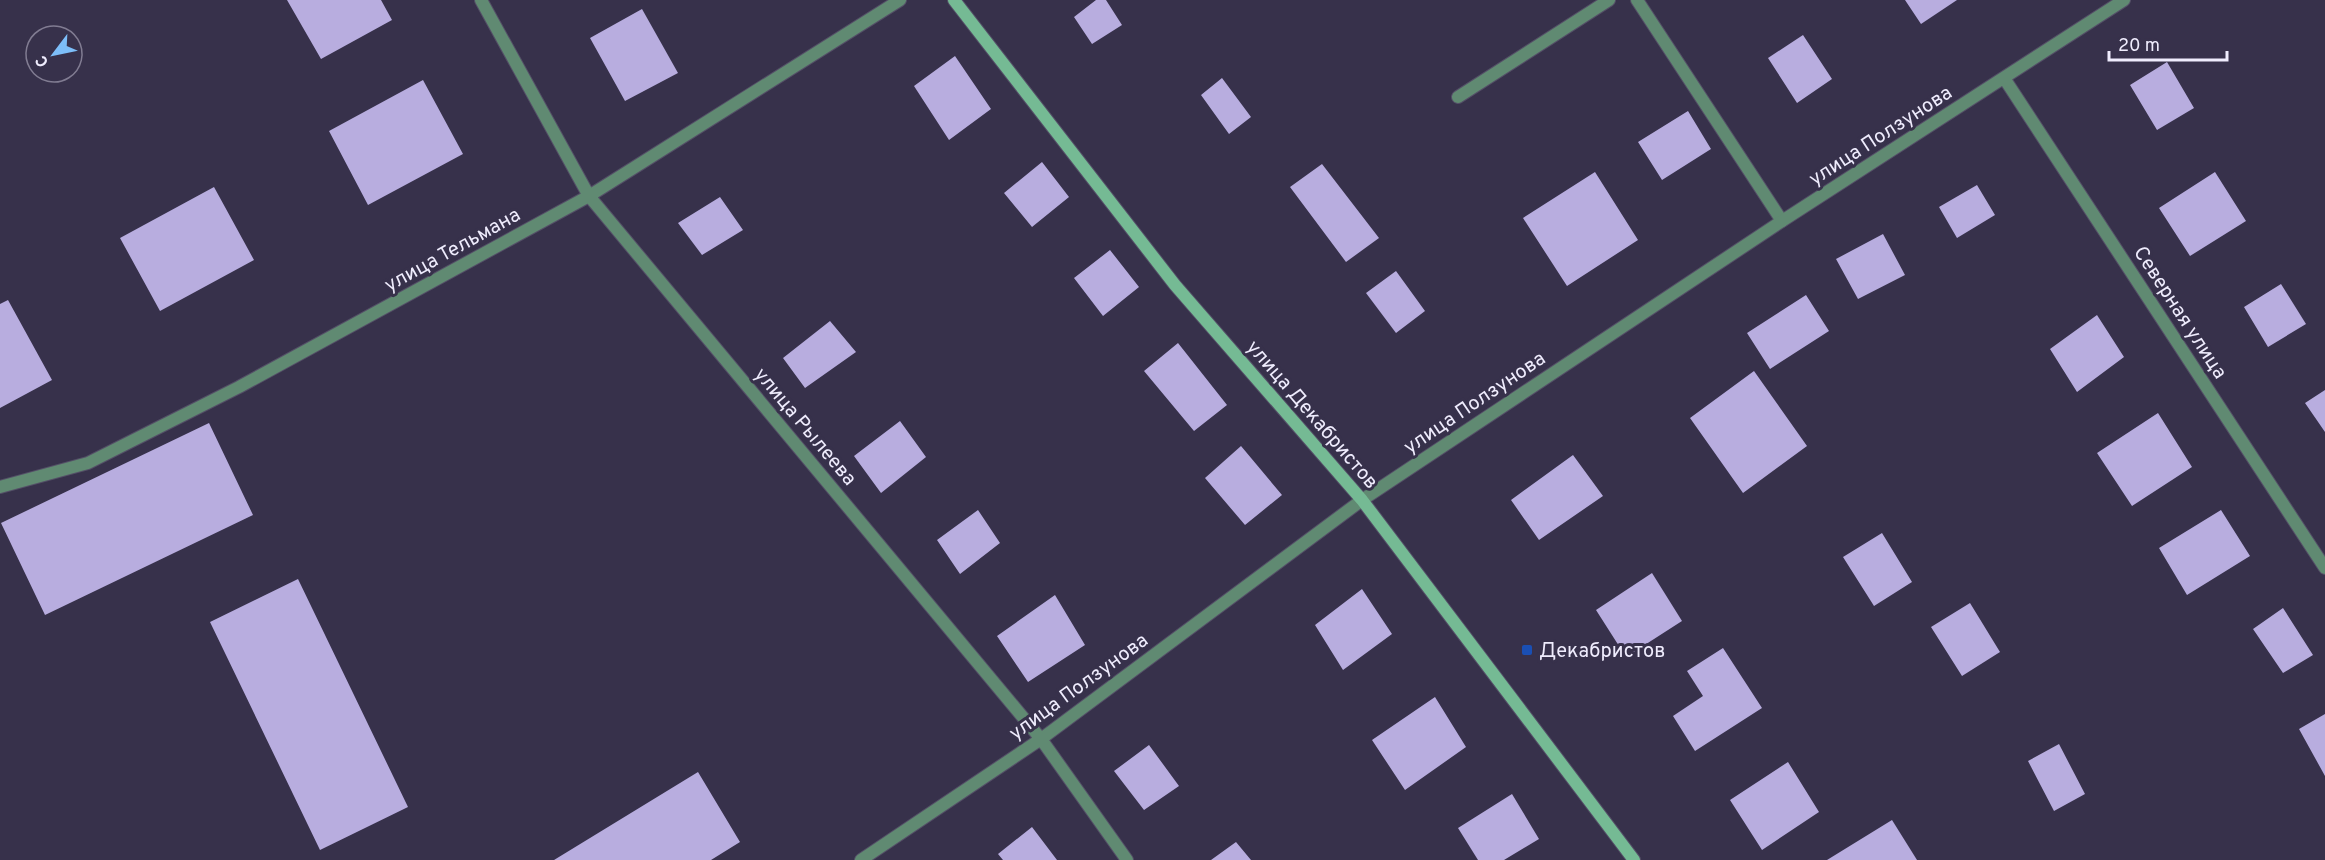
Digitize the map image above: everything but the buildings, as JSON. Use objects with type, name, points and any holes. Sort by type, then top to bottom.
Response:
[{"type":"street","name":"улица Рылеева","points":[[481,0],[589,196],[1041,739],[1127,860]]},
{"type":"street","name":"улица Тельмана","points":[[0,487],[88,463],[239,387],[589,196],[900,0]]},
{"type":"street","name":"улица Декабристов","points":[[954,0],[1175,285],[1362,500],[1634,860]]},
{"type":"street","points":[[1458,97],[1609,0]]},
{"type":"street","points":[[1637,0],[1782,221]]},
{"type":"street","name":"улица Ползунова","points":[[861,860],[1041,739],[1362,500],[1782,221],[2124,0]]},
{"type":"street","name":"Северная улица","points":[[2004,78],[2325,568]]},
{"type":"place","name":"Декабристов","points":[[1527,650]]}]
